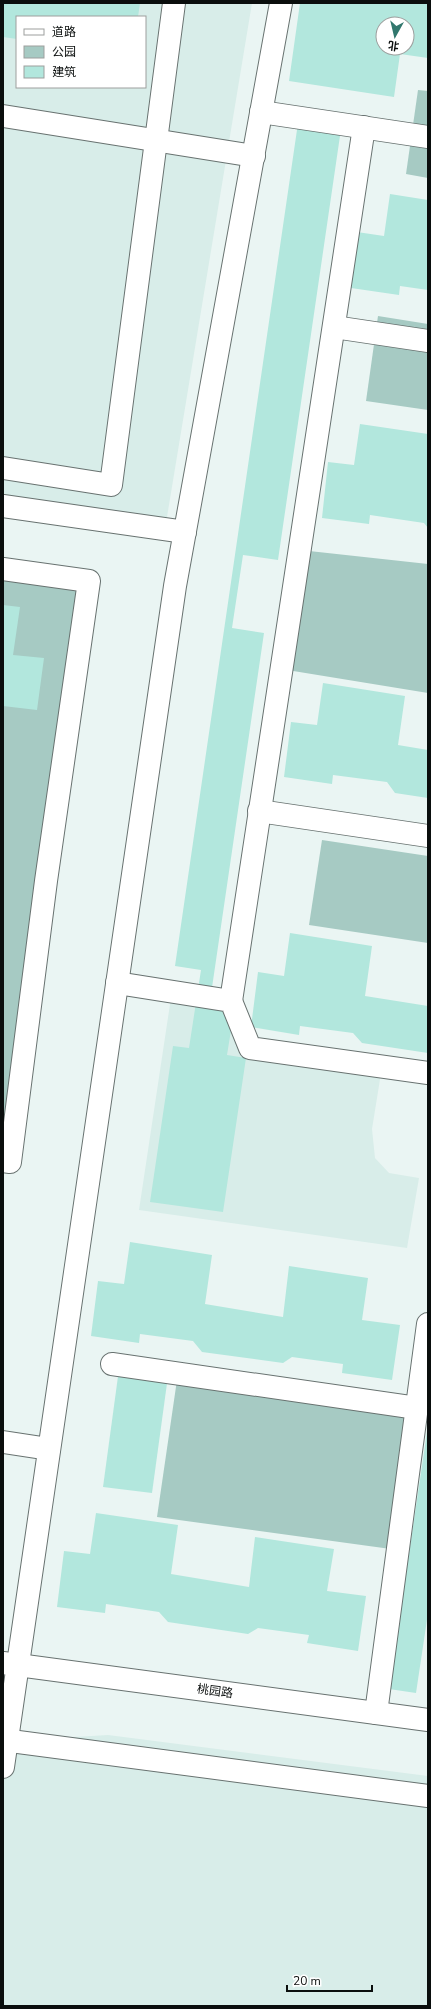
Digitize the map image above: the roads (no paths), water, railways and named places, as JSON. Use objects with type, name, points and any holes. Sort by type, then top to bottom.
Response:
[{"type":"street","points":[[3,468],[112,485],[174,3]]},
{"type":"street","points":[[3,1766],[10,1664],[50,1449],[175,586],[281,3]]},
{"type":"street","points":[[261,112],[428,137]]},
{"type":"street","points":[[3,116],[254,156]]},
{"type":"street","points":[[364,127],[231,1002],[250,1048],[428,1073]]},
{"type":"street","points":[[334,327],[428,341]]},
{"type":"street","points":[[3,506],[185,532]]},
{"type":"street","points":[[3,569],[89,581],[46,882],[10,1162],[3,1161]]},
{"type":"street","points":[[259,811],[428,836]]},
{"type":"street","points":[[117,983],[231,1002]]},
{"type":"street","points":[[376,1713],[428,1324]]},
{"type":"street","points":[[112,1364],[417,1408]]},
{"type":"street","points":[[3,1442],[50,1449]]},
{"type":"street","name":"桃园路","points":[[10,1664],[428,1720]]},
{"type":"street","points":[[5,1740],[428,1796]]}]
